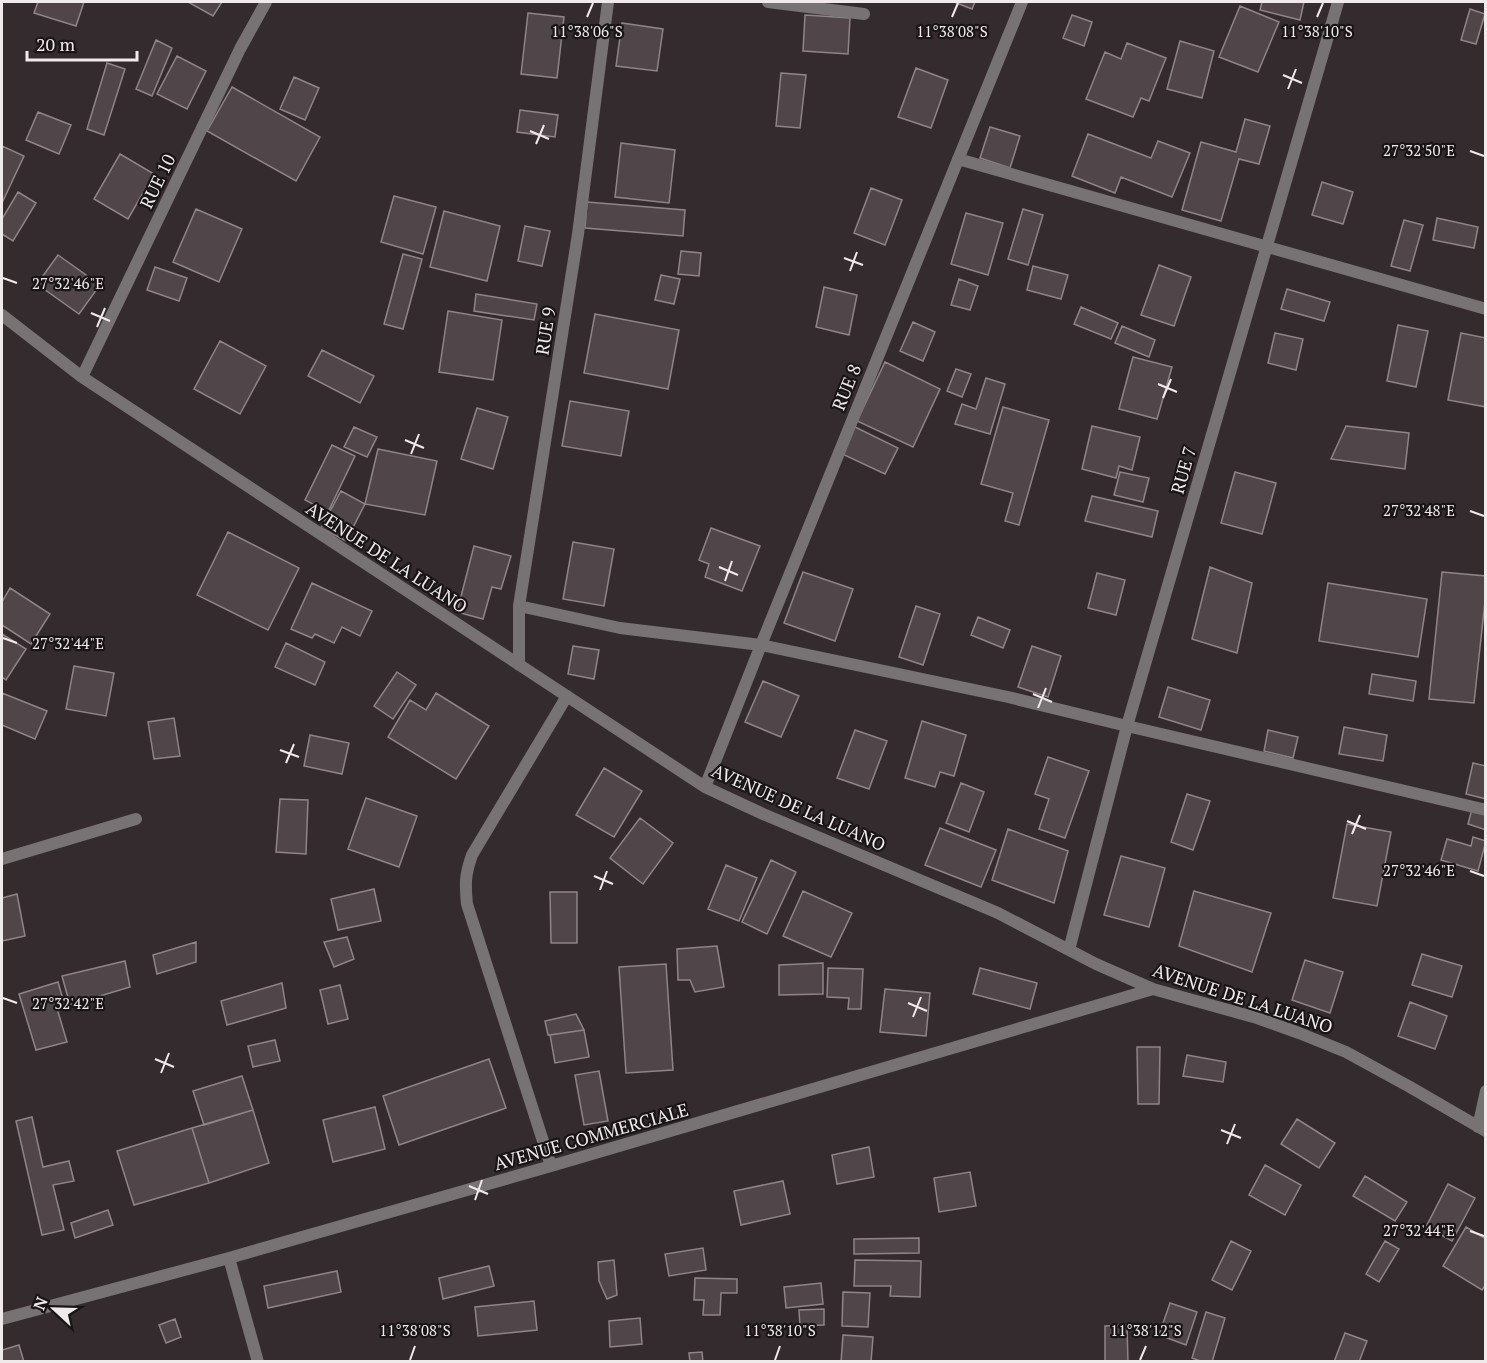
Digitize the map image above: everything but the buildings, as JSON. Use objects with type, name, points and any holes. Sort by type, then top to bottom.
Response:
[{"type":"street","name":"RUE 10","points":[[82,377],[240,49],[266,2]]},
{"type":"street","name":"RUE 9","points":[[519,665],[519,606],[578,234],[608,2]]},
{"type":"street","points":[[768,2],[864,14]]},
{"type":"street","name":"RUE 8","points":[[705,787],[1022,2]]},
{"type":"street","name":"RUE 7","points":[[1068,950],[1127,726],[1338,2]]},
{"type":"street","points":[[958,159],[1485,309]]},
{"type":"street","name":"AVENUE DE LA LUANO","points":[[2,315],[82,377],[705,787],[763,814],[998,913],[1096,964],[1153,989],[1257,1018],[1346,1052],[1482,1129]]},
{"type":"street","points":[[519,606],[620,628],[761,645],[1008,697],[1485,810]]},
{"type":"street","points":[[551,1166],[467,904],[465,887],[466,872],[472,855],[567,696]]},
{"type":"street","points":[[2,859],[136,819]]},
{"type":"street","name":"AVENUE COMMERCIALE","points":[[2,1319],[229,1258],[551,1166],[1153,989]]},
{"type":"street","points":[[1482,1129],[1485,1091]]},
{"type":"street","points":[[229,1258],[258,1362]]}]
